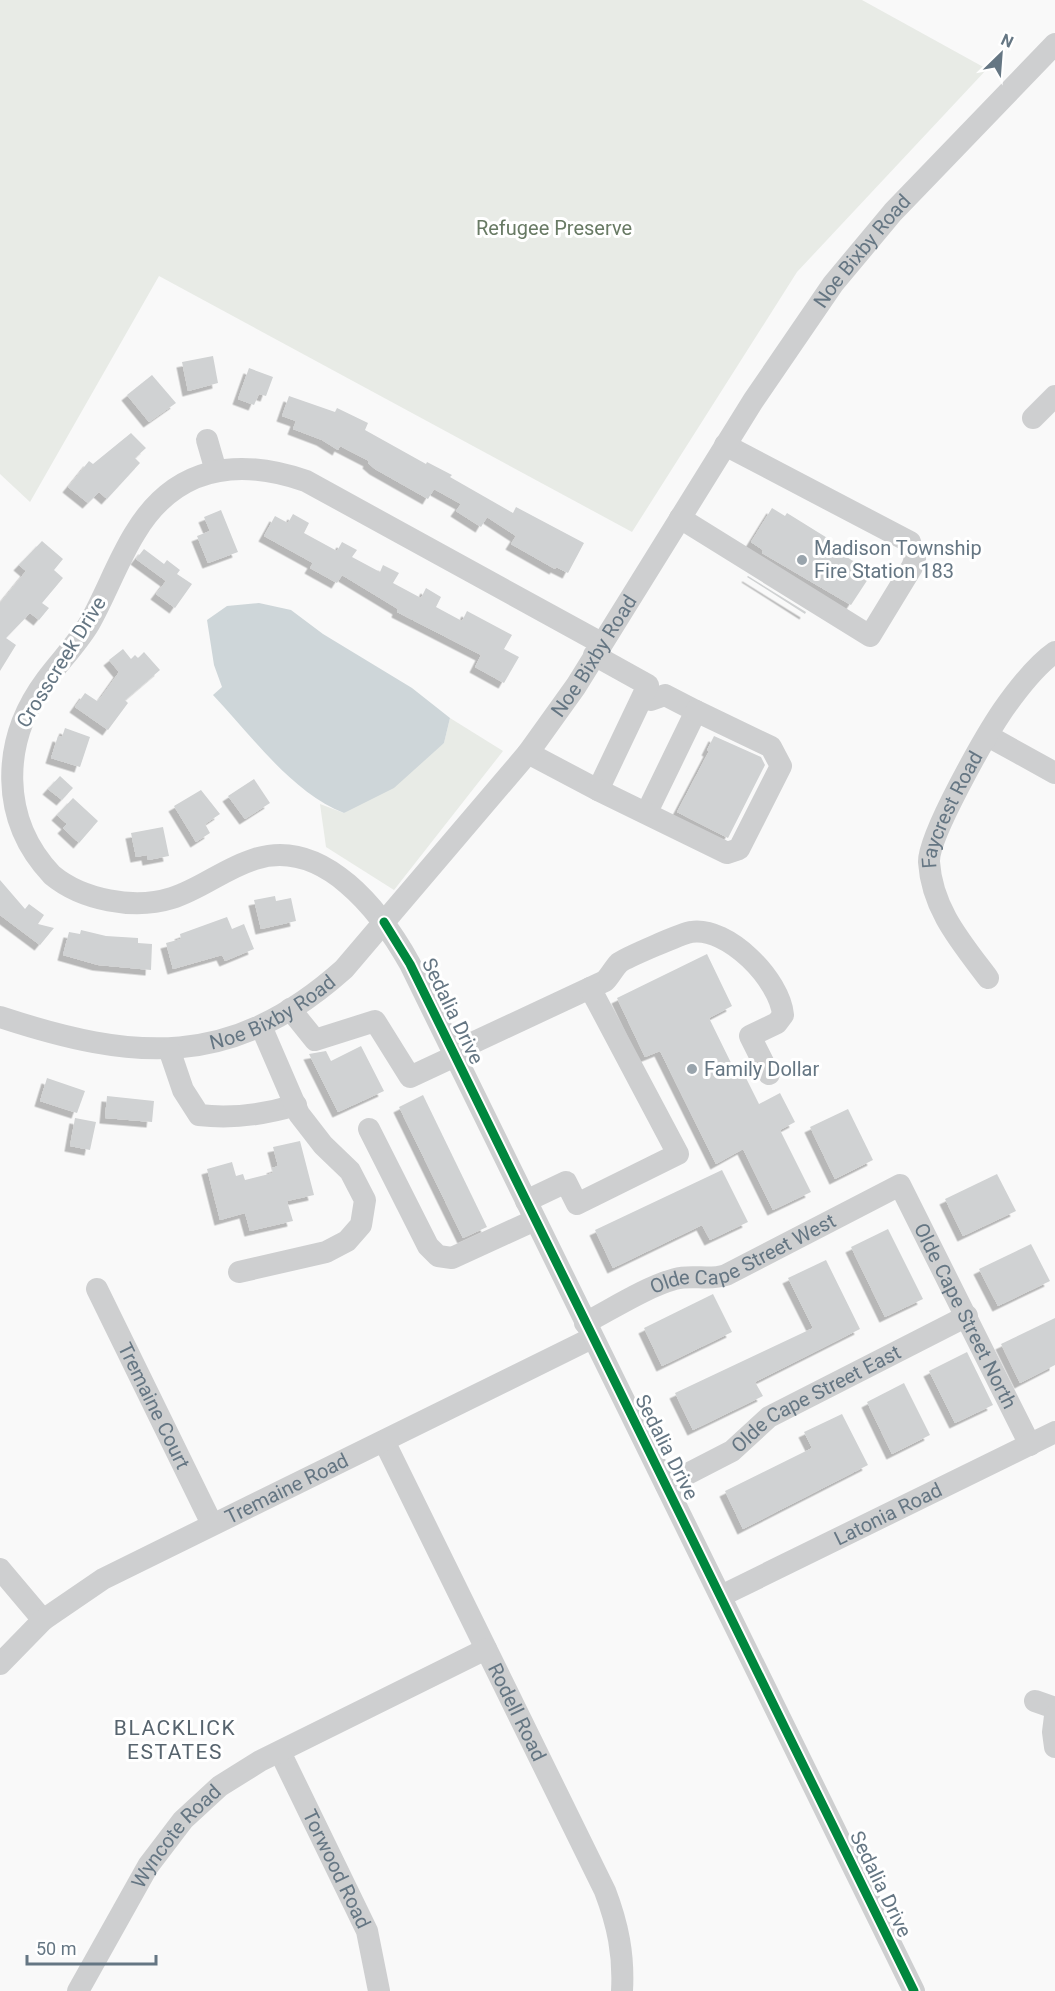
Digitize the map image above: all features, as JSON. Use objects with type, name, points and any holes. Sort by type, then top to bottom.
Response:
[{"type":"street","name":"Noe Bixby Road","points":[[0,1017],[59,1036],[99,1045],[130,1049],[169,1049],[215,1041],[261,1026],[290,1010],[344,969],[528,753],[598,649],[806,320],[863,246],[1055,44]]},
{"type":"street","points":[[1033,418],[1055,396]]},
{"type":"street","points":[[207,440],[216,471]]},
{"type":"street","points":[[680,518],[870,636],[912,567],[914,549],[910,542],[725,445]]},
{"type":"street","name":"Crosscreek Drive","points":[[384,922],[363,898],[328,870],[294,856],[258,858],[236,866],[172,898],[149,902],[101,899],[72,888],[54,876],[38,861],[12,818],[6,792],[10,747],[33,700],[89,624],[144,519],[158,503],[190,479],[216,471],[261,468],[322,488],[598,649],[648,685],[643,696]]},
{"type":"street","name":"Faycrest Road","points":[[988,978],[940,909],[932,883],[929,859],[935,834],[1003,710],[1043,661],[1055,652]]},
{"type":"street","points":[[528,753],[598,790],[727,853],[739,849],[781,766],[771,747],[665,695],[651,700],[643,696],[598,790]]},
{"type":"street","points":[[647,812],[696,711]]},
{"type":"street","points":[[988,736],[1055,773]]},
{"type":"street","name":"Sedalia Drive","points":[[384,922],[410,964],[914,1991]]},
{"type":"street","points":[[290,1010],[315,1040],[375,1021],[410,1077],[605,981],[620,963],[690,932],[705,932],[724,940],[757,965],[782,1003],[783,1015],[777,1023],[750,1036],[769,1074]]},
{"type":"street","points":[[369,1129],[428,1246],[438,1256],[452,1258],[530,1211],[566,1182],[577,1204],[678,1154],[590,988]]},
{"type":"street","points":[[239,1272],[326,1252],[347,1241],[361,1226],[365,1200],[350,1171],[323,1145],[299,1114],[261,1026]]},
{"type":"street","points":[[169,1049],[183,1090],[199,1115],[222,1118],[263,1115],[296,1105]]},
{"type":"street","name":"Olde Cape Street North","points":[[900,1185],[1030,1445]]},
{"type":"street","name":"Olde Cape Street West","points":[[588,1330],[673,1279],[690,1276],[717,1278],[726,1275],[900,1185]]},
{"type":"street","name":"Tremaine Court","points":[[97,1288],[212,1524]]},
{"type":"street","name":"Olde Cape Street East","points":[[666,1485],[732,1451],[769,1417],[967,1316]]},
{"type":"street","name":"Tremaine Road","points":[[0,1664],[43,1620],[103,1579],[384,1441],[588,1330]]},
{"type":"street","name":"Latonia Road","points":[[721,1596],[1055,1432]]},
{"type":"street","name":"Rodell Road","points":[[384,1441],[605,1891],[621,1940],[624,1966],[622,1991]]},
{"type":"street","points":[[0,1569],[43,1620]]},
{"type":"street","name":"Wyncote Road","points":[[78,1991],[135,1886],[164,1844],[183,1820],[240,1772],[486,1649]]},
{"type":"street","points":[[1055,1716],[1053,1732],[1055,1747]]},
{"type":"street","name":"Torwood Road","points":[[280,1752],[367,1931],[379,1991]]},
{"type":"green space","name":"Refugee Preserve","points":[[0,0],[862,0],[987,69],[797,272],[632,532],[159,276],[30,502],[0,474]]},
{"type":"green space","points":[[450,718],[503,751],[394,890],[326,847],[320,804],[344,813],[444,743]]},
{"type":"shaded area","points":[[259,603],[291,610],[323,634],[412,688],[450,718],[444,743],[394,788],[344,813],[325,804],[307,791],[273,762],[213,695],[222,687],[214,665],[207,620],[227,606]]},
{"type":"building","points":[[213,356],[218,383],[188,391],[182,362]]},
{"type":"building","points":[[249,368],[273,377],[266,396],[259,394],[254,405],[238,399]]},
{"type":"building","points":[[152,375],[176,403],[149,422],[127,395]]},
{"type":"building","points":[[289,396],[335,412],[337,408],[368,423],[365,430],[426,464],[427,462],[452,475],[450,477],[513,513],[516,507],[584,543],[568,573],[556,567],[555,569],[511,544],[516,536],[487,517],[481,527],[456,511],[461,504],[434,489],[428,499],[375,469],[368,463],[369,461],[340,446],[338,450],[322,440],[293,429],[296,421],[282,416]]},
{"type":"building","points":[[131,433],[146,448],[135,458],[140,463],[107,499],[99,492],[88,503],[68,487],[89,461],[93,464]]},
{"type":"building","name":"Madison Township Fire Station 183","points":[[772,508],[785,516],[787,513],[845,549],[842,554],[872,573],[851,605],[762,553],[763,550],[751,542]]},
{"type":"building","points":[[221,510],[238,552],[208,563],[197,536],[210,531],[204,517]]},
{"type":"building","points":[[293,514],[309,523],[304,533],[337,551],[342,542],[357,550],[352,557],[380,572],[383,565],[399,573],[393,583],[421,598],[426,588],[441,597],[436,607],[462,621],[467,611],[512,635],[504,649],[519,657],[504,683],[475,667],[481,655],[397,612],[398,609],[342,575],[337,583],[310,568],[313,563],[264,536],[275,516],[288,523]]},
{"type":"building","points":[[42,541],[63,559],[54,570],[63,578],[42,603],[49,608],[39,620],[30,613],[6,638],[16,645],[0,671],[0,603],[26,571],[19,565]]},
{"type":"building","points":[[144,549],[164,564],[167,560],[180,570],[177,574],[192,584],[175,608],[156,594],[166,581],[136,559]]},
{"type":"building","points":[[747,577],[806,612],[805,614]]},
{"type":"building","points":[[123,649],[131,659],[135,655],[138,658],[144,652],[160,670],[125,700],[128,703],[108,730],[75,707],[85,693],[97,701],[102,696],[119,672],[109,660]]},
{"type":"building","points":[[65,728],[90,737],[80,767],[51,758],[58,736],[62,737]]},
{"type":"building","points":[[714,736],[761,757],[765,765],[728,838],[677,812],[709,751],[707,750]]},
{"type":"building","points":[[60,776],[73,788],[62,800],[48,789]]},
{"type":"building","points":[[254,779],[270,803],[245,819],[228,796]]},
{"type":"building","points":[[201,790],[220,814],[205,824],[210,833],[196,842],[174,806]]},
{"type":"building","points":[[73,798],[98,821],[79,843],[63,828],[67,824],[57,815]]},
{"type":"building","points":[[163,827],[169,856],[148,860],[147,855],[136,857],[131,833]]},
{"type":"building","points":[[0,880],[25,909],[29,904],[44,915],[38,924],[54,928],[40,945],[0,915]]},
{"type":"building","points":[[275,896],[276,901],[291,898],[296,921],[261,929],[254,900]]},
{"type":"building","points":[[227,917],[232,929],[244,924],[254,949],[225,961],[222,955],[173,969],[166,943],[181,939],[180,934]]},
{"type":"building","points":[[81,930],[106,936],[138,938],[138,943],[152,944],[151,970],[98,965],[63,955],[69,932],[80,934]]},
{"type":"building","points":[[707,954],[732,1006],[709,1018],[735,1071],[741,1068],[759,1104],[780,1093],[795,1122],[780,1130],[811,1192],[773,1210],[743,1149],[716,1164],[660,1051],[645,1057],[617,998]]},
{"type":"building","points":[[361,1046],[384,1091],[338,1112],[309,1054],[326,1051],[331,1061]]},
{"type":"building","points":[[47,1078],[85,1091],[77,1113],[40,1101]]},
{"type":"building","points":[[423,1095],[487,1227],[463,1238],[399,1107]]},
{"type":"building","points":[[107,1096],[154,1101],[152,1122],[105,1118]]},
{"type":"building","points":[[848,1109],[873,1160],[835,1179],[810,1127]]},
{"type":"building","points":[[75,1118],[96,1122],[90,1150],[70,1146]]},
{"type":"building","points":[[300,1141],[314,1195],[287,1201],[293,1221],[250,1231],[245,1213],[220,1220],[207,1169],[232,1162],[236,1176],[243,1174],[245,1180],[273,1173],[272,1168],[278,1166],[273,1147]]},
{"type":"building","points":[[722,1170],[748,1222],[710,1240],[702,1225],[613,1268],[595,1230]]},
{"type":"building","points":[[997,1174],[1016,1211],[963,1236],[945,1199]]},
{"type":"building","points":[[888,1229],[923,1299],[885,1317],[851,1247]]},
{"type":"building","points":[[1031,1244],[1050,1281],[998,1306],[979,1269]]},
{"type":"building","points":[[826,1260],[860,1329],[755,1382],[763,1396],[693,1430],[675,1393],[813,1328],[788,1278]]},
{"type":"building","points":[[713,1294],[732,1332],[662,1366],[644,1328]]},
{"type":"building","points":[[1055,1318],[1055,1365],[1020,1383],[1001,1344]]},
{"type":"building","points":[[967,1352],[993,1405],[955,1423],[929,1371]]},
{"type":"building","points":[[904,1383],[930,1435],[892,1454],[867,1402]]},
{"type":"building","points":[[842,1414],[868,1465],[743,1529],[725,1491],[812,1448],[804,1432]]},
{"type":"cycle path","points":[[384,922],[410,964],[914,1991]]},
{"type":"place","name":"Madison Township Fire Station 183","points":[[802,560]]},
{"type":"place","name":"Family Dollar","points":[[692,1069]]},
{"type":"district","name":"BLACKLICK ESTATES","points":[[175,1740]]}]
